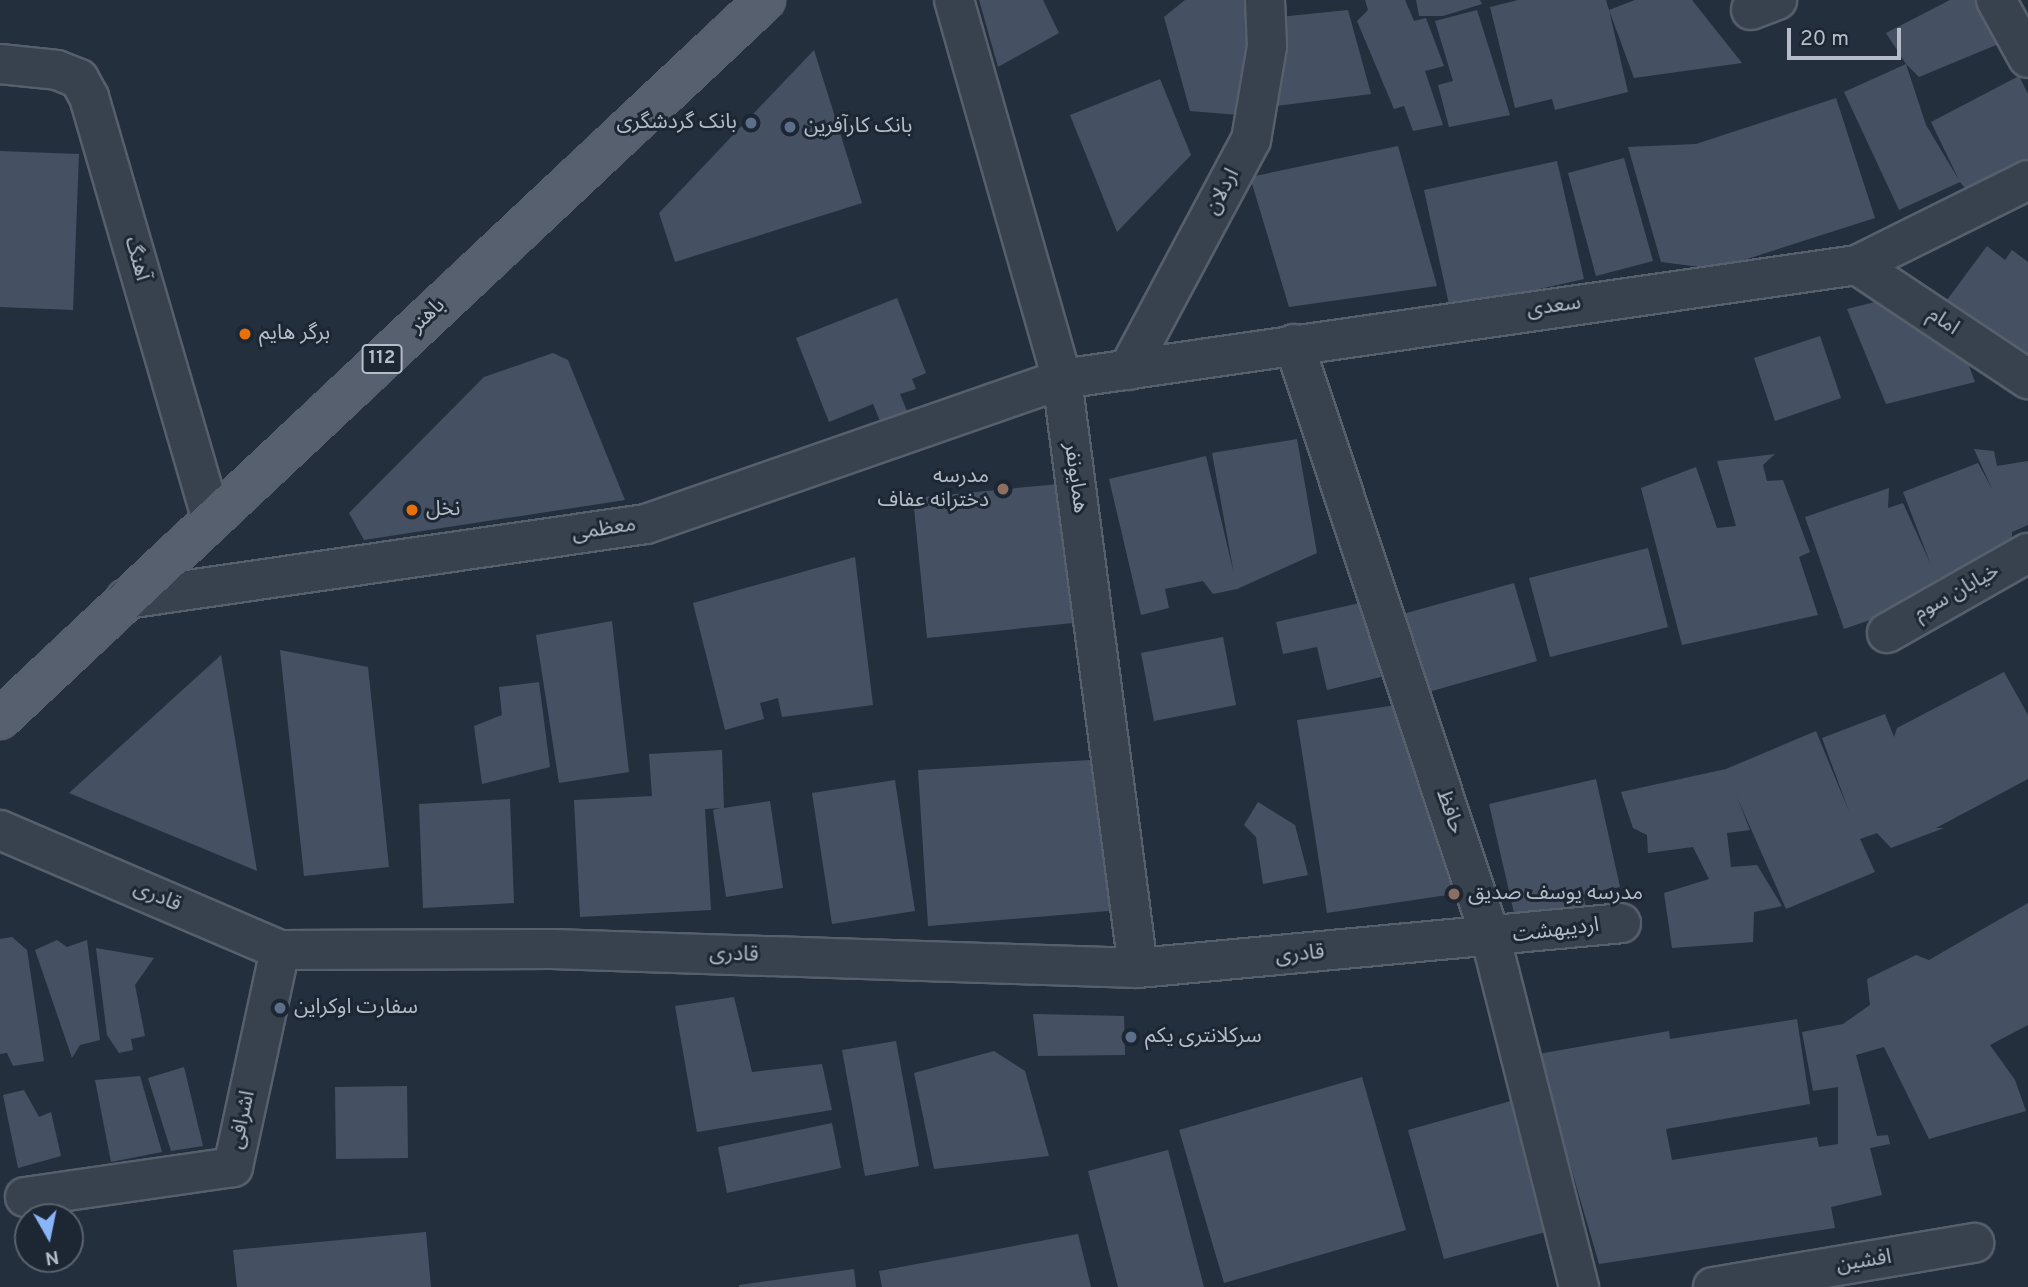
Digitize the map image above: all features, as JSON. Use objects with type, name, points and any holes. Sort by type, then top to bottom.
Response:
[{"type":"main road","name":"باهنر","points":[[0,719],[765,0]]},
{"type":"street","name":"همایونفر","points":[[954,0],[1062,380],[1138,968]]},
{"type":"street","name":"اردلان","points":[[1128,370],[1251,140],[1267,46],[1265,0]]},
{"type":"street","points":[[1996,0],[2028,58]]},
{"type":"street","name":"آهنگ","points":[[0,64],[57,70],[79,79],[89,97],[212,519]]},
{"type":"street","name":"سعدی","points":[[1062,380],[1294,344],[1857,265],[2028,180]]},
{"type":"street","name":"امام","points":[[1857,265],[2028,379]]},
{"type":"street","name":"حافظ","points":[[1294,344],[1491,939],[1579,1287]]},
{"type":"street","name":"معظمی","points":[[126,599],[646,524],[1062,380]]},
{"type":"street","name":"خیابان سوم","points":[[1887,633],[2028,553]]},
{"type":"street","name":"قادری","points":[[0,830],[280,950],[552,949],[1138,968],[1491,939]]},
{"type":"street","name":"اردیبهشت","points":[[1491,939],[1620,923]]},
{"type":"street","name":"اشرافی","points":[[25,1197],[233,1167],[280,950]]},
{"type":"street","name":"افشین","points":[[1713,1287],[1974,1243]]},
{"type":"building","points":[[979,0],[1043,0],[1059,33],[998,67]]},
{"type":"building","points":[[1185,0],[1246,0],[1251,45],[1239,115],[1190,111],[1164,17]]},
{"type":"building","points":[[1365,0],[1405,0],[1414,21],[1426,18],[1444,66],[1425,71],[1443,125],[1413,131],[1404,106],[1394,109],[1357,21],[1368,10]]},
{"type":"building","points":[[1416,0],[1480,0],[1482,4],[1443,16],[1419,16]]},
{"type":"building","points":[[1518,0],[1606,0],[1628,92],[1555,110],[1552,99],[1515,108],[1490,7]]},
{"type":"building","points":[[1635,0],[1692,0],[1742,63],[1634,78],[1609,10]]},
{"type":"building","points":[[1950,0],[1979,0],[2001,43],[1919,77],[1906,64],[1886,33]]},
{"type":"building","points":[[1348,10],[1371,94],[1269,107],[1279,17]]},
{"type":"building","points":[[1477,10],[1510,115],[1449,127],[1438,85],[1453,81],[1435,21]]},
{"type":"building","name":"بانک کارآفرین","points":[[814,50],[862,203],[675,262],[659,213]]},
{"type":"building","points":[[1906,64],[1926,125],[1959,180],[1931,122],[2019,76],[2028,94],[2028,162],[1969,193],[1960,182],[1899,210],[1844,92]]},
{"type":"building","points":[[1160,79],[1191,155],[1117,232],[1070,115]]},
{"type":"building","points":[[1836,98],[1875,218],[1716,269],[1661,262],[1628,147],[1696,144]]},
{"type":"building","points":[[1398,146],[1437,286],[1289,307],[1250,177]]},
{"type":"building","points":[[0,151],[79,154],[73,310],[0,307]]},
{"type":"building","points":[[1624,158],[1653,261],[1596,276],[1568,173]]},
{"type":"building","points":[[1557,161],[1584,279],[1450,309],[1424,190]]},
{"type":"building","points":[[1987,246],[2005,260],[2012,250],[2028,262],[2028,359],[1947,300]]},
{"type":"building","points":[[897,298],[926,373],[912,379],[916,389],[900,394],[907,411],[880,421],[873,404],[829,422],[796,338]]},
{"type":"building","points":[[1891,298],[1966,358],[1975,382],[1886,404],[1847,309]]},
{"type":"building","points":[[1820,336],[1841,398],[1775,421],[1754,358]]},
{"type":"building","points":[[553,353],[568,360],[625,500],[364,540],[349,513],[484,377]]},
{"type":"building","points":[[1297,439],[1317,553],[1237,589],[1213,594],[1203,581],[1165,589],[1169,608],[1141,615],[1109,479],[1206,456],[1234,574],[1212,453]]},
{"type":"building","points":[[1974,449],[1994,451],[1997,466],[2028,461],[2028,525],[2012,532],[2012,550],[1937,579],[1936,597],[1844,629],[1805,517],[1889,488],[1888,508],[1903,503],[1931,565],[1903,492],[1978,463],[1992,489]]},
{"type":"building","points":[[1775,454],[1763,465],[1767,481],[1783,480],[1810,552],[1799,557],[1818,615],[1682,645],[1641,488],[1696,467],[1717,528],[1736,526],[1717,461]]},
{"type":"building","points":[[1059,484],[1073,623],[927,638],[913,498]]},
{"type":"building","points":[[1648,548],[1668,627],[1550,657],[1529,578]]},
{"type":"building","points":[[855,557],[873,705],[782,717],[778,698],[760,703],[764,719],[725,730],[693,603]]},
{"type":"building","points":[[1514,583],[1537,661],[1425,693],[1403,614]]},
{"type":"building","points":[[1364,602],[1381,677],[1327,690],[1317,647],[1283,654],[1276,622]]},
{"type":"building","points":[[612,621],[629,772],[559,783],[536,635]]},
{"type":"building","points":[[1223,637],[1236,705],[1154,721],[1141,653]]},
{"type":"building","points":[[280,650],[368,667],[389,867],[304,876]]},
{"type":"building","points":[[221,655],[257,871],[69,793]]},
{"type":"building","points":[[2004,672],[2028,715],[2028,779],[1936,828],[1944,828],[1891,848],[1877,833],[1860,839],[1875,872],[1786,909],[1737,797],[1750,830],[1727,833],[1731,867],[1757,865],[1782,906],[1754,912],[1753,942],[1672,948],[1664,893],[1709,879],[1693,847],[1648,853],[1647,835],[1633,828],[1621,792],[1726,769],[1816,731],[1850,814],[1822,738],[1885,714],[1894,737],[1897,728]]},
{"type":"building","points":[[539,682],[550,767],[482,784],[474,726],[502,715],[499,687]]},
{"type":"building","points":[[1403,704],[1463,877],[1454,894],[1327,913],[1297,720]]},
{"type":"building","points":[[722,750],[724,808],[770,801],[783,888],[726,897],[713,810],[721,808],[705,809],[711,910],[580,917],[574,800],[652,796],[649,754]]},
{"type":"building","points":[[1107,759],[1120,910],[928,926],[918,770]]},
{"type":"building","points":[[1596,779],[1620,887],[1583,895],[1587,911],[1517,926],[1489,804]]},
{"type":"building","points":[[895,780],[915,911],[832,924],[812,793]]},
{"type":"building","points":[[510,799],[514,903],[423,908],[419,804]]},
{"type":"building","points":[[1258,802],[1295,825],[1308,875],[1263,884],[1256,837],[1244,825]]},
{"type":"building","points":[[2028,903],[2028,1025],[1990,1045],[2015,1080],[2026,1111],[1929,1139],[1884,1047],[1856,1055],[1877,1136],[1888,1135],[1890,1144],[1870,1148],[1882,1195],[1831,1207],[1835,1228],[1599,1264],[1538,1054],[1669,1031],[1670,1039],[1797,1019],[1810,1104],[1666,1129],[1672,1160],[1817,1137],[1819,1147],[1838,1144],[1838,1087],[1813,1091],[1802,1032],[1843,1024],[1870,1005],[1867,979],[1916,955],[1929,960]]},
{"type":"building","points":[[12,937],[27,950],[44,1061],[13,1066],[7,1053],[0,1054],[0,939]]},
{"type":"building","points":[[57,940],[67,947],[87,940],[100,1040],[80,1045],[72,1058],[35,950]]},
{"type":"building","points":[[96,948],[154,958],[135,985],[145,1036],[131,1039],[133,1050],[119,1053],[107,1035]]},
{"type":"building","points":[[734,997],[752,1072],[822,1064],[832,1110],[697,1132],[675,1006]]},
{"type":"building","points":[[1033,1014],[1124,1016],[1125,1055],[1038,1056]]},
{"type":"building","points":[[896,1041],[919,1166],[865,1176],[842,1050]]},
{"type":"building","points":[[994,1051],[1025,1071],[1049,1156],[934,1169],[914,1073]]},
{"type":"building","points":[[184,1067],[203,1146],[171,1151],[148,1078]]},
{"type":"building","points":[[140,1076],[162,1152],[111,1162],[95,1080]]},
{"type":"building","points":[[1362,1077],[1406,1230],[1224,1283],[1179,1130]]},
{"type":"building","points":[[407,1086],[408,1158],[336,1159],[335,1087]]},
{"type":"building","points":[[24,1090],[39,1117],[51,1112],[61,1156],[18,1168],[3,1095]]},
{"type":"building","points":[[1525,1097],[1561,1228],[1444,1259],[1408,1130]]},
{"type":"building","points":[[832,1123],[841,1168],[727,1193],[718,1147]]},
{"type":"building","points":[[1168,1150],[1204,1287],[1118,1287],[1088,1171]]},
{"type":"building","points":[[426,1232],[431,1287],[237,1287],[233,1250]]},
{"type":"building","points":[[1078,1234],[1091,1287],[882,1287],[879,1271]]},
{"type":"building","points":[[854,1269],[856,1287],[739,1287],[739,1285]]},
{"type":"place","name":"بانک گردشگری","points":[[751,123]]},
{"type":"place","name":"بانک کارآفرین","points":[[790,127]]},
{"type":"place","name":"برگر هایم","points":[[245,334]]},
{"type":"place","name":"مدرسه دخترانه عفاف","points":[[1003,489]]},
{"type":"place","name":"نخل","points":[[412,510]]},
{"type":"place","name":"مدرسه یوسف صدیق","points":[[1454,894]]},
{"type":"place","name":"سفارت اوکراین","points":[[280,1008]]},
{"type":"place","name":"سرکلانتری یکم","points":[[1131,1037]]}]
